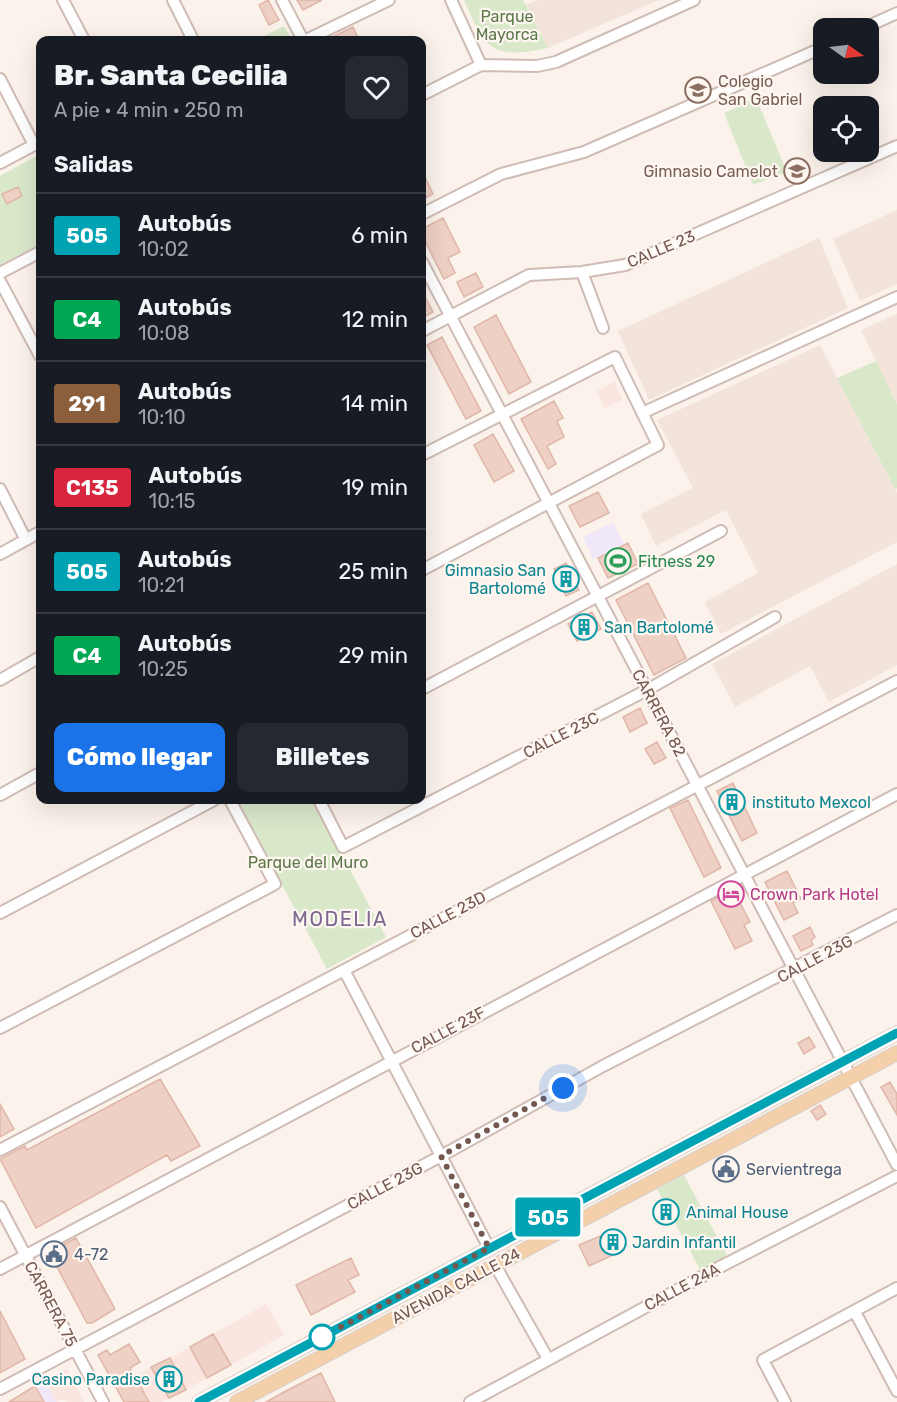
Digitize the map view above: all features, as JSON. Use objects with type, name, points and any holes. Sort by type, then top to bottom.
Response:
[{"type":"main road","name":"AVENIDA CALLE 24","points":[[199,1402],[897,1033]]},
{"type":"main road","name":"AVENIDA CALLE 24","points":[[237,1402],[897,1053]]},
{"type":"street","points":[[63,0],[82,36]]},
{"type":"street","points":[[172,0],[191,36]]},
{"type":"street","points":[[282,0],[303,36]]},
{"type":"street","points":[[313,36],[389,0]]},
{"type":"street","points":[[451,0],[481,65]]},
{"type":"street","points":[[426,93],[481,65],[537,66],[556,62],[694,0]]},
{"type":"street","points":[[879,21],[897,13]]},
{"type":"street","points":[[426,212],[501,174],[584,152],[813,52]]},
{"type":"street","points":[[0,79],[34,145],[0,163]]},
{"type":"street","name":"CALLE 23","points":[[426,329],[529,275],[582,273],[626,265],[897,146]]},
{"type":"street","points":[[0,273],[36,254]]},
{"type":"street","name":"CARRERA 82","points":[[426,270],[897,1165]]},
{"type":"street","points":[[582,273],[603,328]]},
{"type":"street","points":[[0,281],[36,348]]},
{"type":"street","points":[[642,413],[897,297]]},
{"type":"street","points":[[426,453],[615,357],[658,445],[426,568]]},
{"type":"street","points":[[0,489],[27,540]]},
{"type":"street","points":[[426,687],[721,531]]},
{"type":"street","points":[[0,554],[36,534]]},
{"type":"street","name":"CALLE 23C","points":[[321,804],[343,847],[647,690],[775,616]]},
{"type":"street","points":[[0,680],[36,659]]},
{"type":"street","name":"CALLE 23D","points":[[0,1150],[897,681]]},
{"type":"street","points":[[0,795],[36,775]]},
{"type":"street","name":"CALLE 23F","points":[[0,1269],[897,794]]},
{"type":"street","points":[[0,912],[206,804]]},
{"type":"street","points":[[0,1028],[276,884],[232,804]]},
{"type":"street","name":"CALLE 23G","points":[[0,1389],[441,1156],[603,1066],[795,970],[897,915]]},
{"type":"street","points":[[344,970],[489,1248]]},
{"type":"street","name":"CALLE 24A","points":[[470,1402],[897,1176]]},
{"type":"street","name":"CARRERA 75","points":[[0,1207],[103,1402]]},
{"type":"street","points":[[495,1266],[548,1359]]},
{"type":"street","points":[[785,1402],[763,1360],[897,1288]]},
{"type":"street","points":[[855,1312],[897,1391]]},
{"type":"shaded area","points":[[538,0],[659,0],[548,48],[526,5]]},
{"type":"shaded area","points":[[897,210],[897,284],[860,301],[833,239]]},
{"type":"shaded area","points":[[819,238],[848,308],[649,400],[618,331]]},
{"type":"shaded area","points":[[897,314],[897,404],[861,330]]},
{"type":"shaded area","points":[[820,345],[897,493],[897,542],[721,634],[705,602],[758,573],[726,510],[656,546],[641,514],[693,488],[657,420]]},
{"type":"shaded area","points":[[615,381],[622,400],[604,408],[597,391]]},
{"type":"shaded area","points":[[613,522],[624,544],[593,559],[583,537]]},
{"type":"shaded area","points":[[897,564],[897,665],[829,702],[810,666],[735,707],[712,664]]},
{"type":"shaded area","points":[[266,1304],[284,1335],[231,1365],[213,1334]]},
{"type":"shaded area","points":[[190,1347],[207,1378],[186,1390],[170,1358]]},
{"type":"shaded area","points":[[151,1367],[169,1398],[162,1402],[149,1402],[135,1377]]},
{"type":"shaded area","points":[[67,1368],[84,1402],[67,1402],[65,1399],[56,1402],[45,1380]]},
{"type":"shaded area","points":[[45,1380],[56,1402],[44,1402],[35,1386]]},
{"type":"green space","name":"Parque Mayorca","points":[[464,0],[523,0],[548,48],[514,53],[493,47],[478,30]]},
{"type":"green space","points":[[284,26],[290,36],[264,36]]},
{"type":"green space","points":[[756,98],[787,172],[753,185],[724,113]]},
{"type":"green space","points":[[36,156],[36,246],[0,265],[0,176]]},
{"type":"green space","points":[[876,361],[897,404],[897,488],[895,489],[837,378]]},
{"type":"green space","name":"Parque del Muro","points":[[239,804],[315,804],[386,937],[327,969]]},
{"type":"green space","points":[[684,1175],[729,1259],[702,1273],[657,1189]]},
{"type":"building","points":[[268,0],[279,20],[269,25],[259,5]]},
{"type":"building","points":[[297,0],[322,0],[303,10]]},
{"type":"building","points":[[353,27],[357,36],[334,36]]},
{"type":"building","points":[[426,179],[433,194],[426,198]]},
{"type":"building","points":[[18,187],[22,196],[7,204],[2,194]]},
{"type":"building","points":[[443,218],[460,252],[448,258],[455,273],[444,279],[426,243],[426,227]]},
{"type":"building","points":[[476,273],[483,287],[464,297],[457,282]]},
{"type":"building","points":[[426,299],[433,312],[426,316]]},
{"type":"building","points":[[496,315],[531,382],[509,394],[474,327]]},
{"type":"building","points":[[442,337],[481,411],[466,419],[427,345]]},
{"type":"building","points":[[554,401],[563,418],[557,421],[564,437],[547,446],[556,464],[548,469],[521,419]]},
{"type":"building","points":[[493,434],[514,471],[494,482],[474,445]]},
{"type":"building","points":[[598,492],[609,513],[580,527],[569,506]]},
{"type":"building","name":"Fitness 29","points":[[628,543],[638,564],[608,578],[598,558]]},
{"type":"building","name":"Gimnasio San Bartolomé","points":[[566,563],[579,590],[566,596],[554,569]]},
{"type":"building","points":[[648,583],[686,658],[654,675],[616,600]]},
{"type":"building","name":"San Bartolomé","points":[[592,612],[601,629],[577,641],[568,624]]},
{"type":"building","points":[[640,708],[647,723],[630,732],[623,717]]},
{"type":"building","points":[[657,742],[666,758],[654,764],[645,749]]},
{"type":"building","name":"instituto Mexcol","points":[[733,783],[757,833],[742,841],[717,791]]},
{"type":"building","points":[[688,800],[721,868],[704,877],[670,808]]},
{"type":"building","points":[[787,871],[801,899],[793,903],[798,913],[784,920],[765,882]]},
{"type":"building","points":[[733,889],[750,922],[744,925],[752,941],[735,949],[711,901]]},
{"type":"building","points":[[810,927],[815,937],[811,940],[813,945],[801,951],[793,936]]},
{"type":"building","points":[[809,1037],[815,1047],[804,1054],[798,1043]]},
{"type":"building","points":[[160,1079],[200,1146],[171,1161],[167,1155],[36,1228],[0,1159],[25,1146],[27,1150]]},
{"type":"building","points":[[890,1082],[897,1094],[897,1115],[881,1087]]},
{"type":"building","points":[[0,1104],[14,1129],[0,1137]]},
{"type":"building","points":[[820,1105],[826,1114],[817,1120],[811,1111]]},
{"type":"building","points":[[615,1230],[624,1250],[589,1266],[579,1245]]},
{"type":"building","points":[[76,1238],[115,1309],[92,1323],[87,1323],[49,1252]]},
{"type":"building","points":[[351,1258],[359,1275],[348,1280],[355,1292],[311,1315],[296,1285]]},
{"type":"building","points":[[0,1311],[25,1359],[0,1373]]},
{"type":"building","points":[[213,1334],[231,1365],[207,1378],[190,1347]]},
{"type":"building","points":[[129,1344],[140,1362],[130,1368],[149,1402],[124,1402],[98,1355],[107,1350],[110,1355]]},
{"type":"building","name":"Casino Paradise","points":[[170,1358],[186,1390],[169,1398],[151,1367]]},
{"type":"building","points":[[321,1373],[335,1402],[266,1402],[284,1392]]},
{"type":"building","points":[[35,1386],[44,1402],[9,1402],[30,1389]]},
{"type":"bus line","name":"505","points":[[199,1402],[897,1033]]},
{"type":"place","name":"Colegio San Gabriel","points":[[698,90]]},
{"type":"place","name":"Gimnasio Camelot","points":[[797,171]]},
{"type":"place","name":"Fitness 29","points":[[618,561]]},
{"type":"place","name":"Gimnasio San Bartolomé","points":[[566,579]]},
{"type":"place","name":"San Bartolomé","points":[[584,627]]},
{"type":"place","name":"instituto Mexcol","points":[[732,802]]},
{"type":"place","name":"Crown Park Hotel","points":[[731,894]]},
{"type":"place","name":"Servientrega","points":[[726,1169]]},
{"type":"place","name":"Animal House","points":[[666,1212]]},
{"type":"place","name":"Jardin Infantil","points":[[613,1242]]},
{"type":"place","name":"4-72","points":[[54,1254]]},
{"type":"place","name":"Casino Paradise","points":[[169,1379]]},
{"type":"district","name":"MODELIA","points":[[340,919]]},
{"type":"route","points":[[322,1337],[489,1248],[441,1156],[563,1088]]}]
